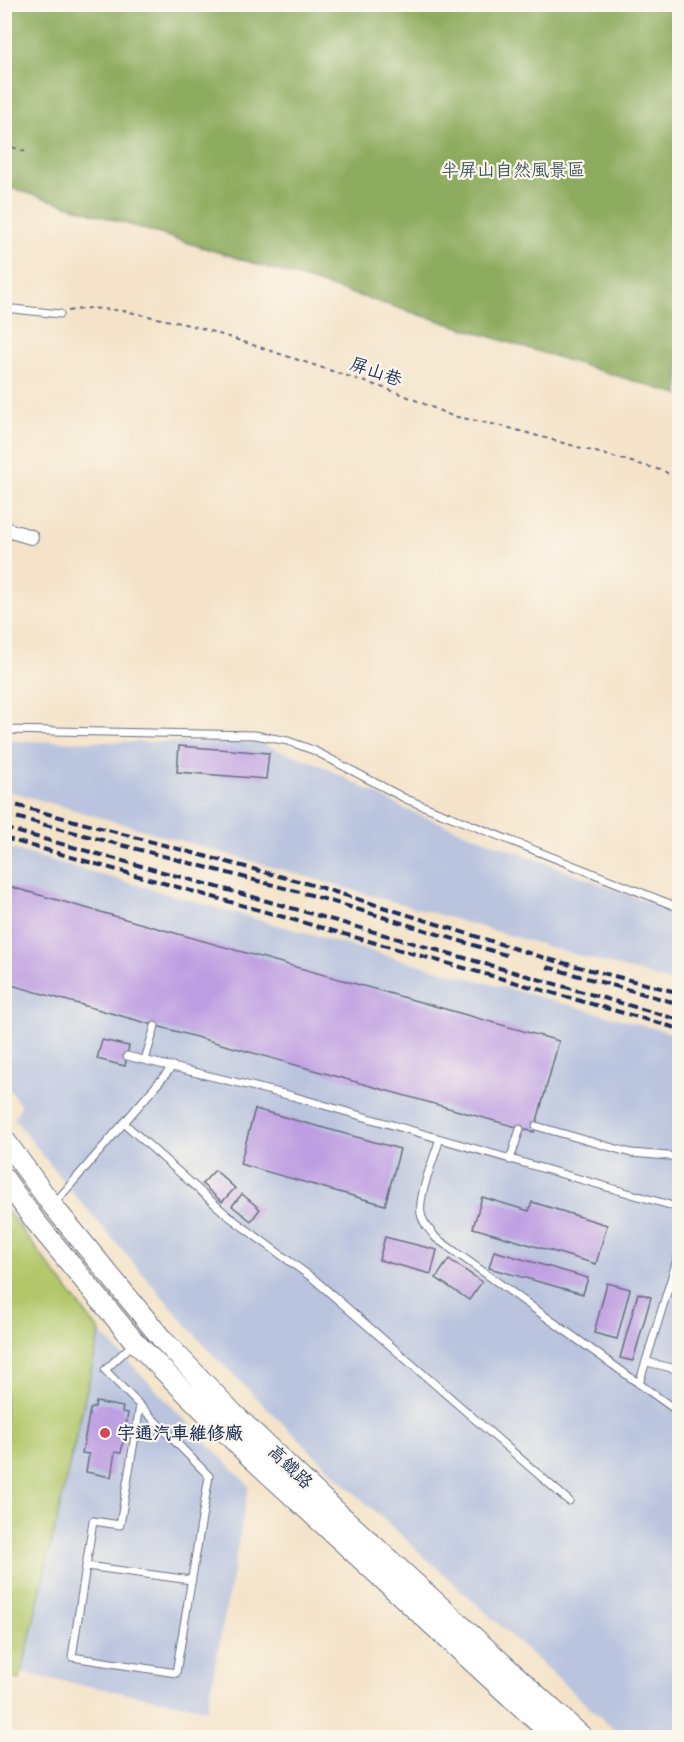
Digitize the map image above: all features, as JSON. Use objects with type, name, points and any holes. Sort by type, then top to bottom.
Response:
[{"type":"street","points":[[4,529],[31,537]]},
{"type":"street","name":"高鐵路","points":[[4,1139],[52,1205],[151,1327],[234,1414],[584,1737]]},
{"type":"street","name":"高鐵路","points":[[4,1178],[35,1221],[135,1342],[248,1455],[555,1737]]},
{"type":"street","points":[[135,1342],[151,1327]]},
{"type":"lane","points":[[4,308],[60,314]]},
{"type":"lane","points":[[4,730],[255,735],[288,741],[313,750],[406,799],[680,908]]},
{"type":"lane","points":[[145,1060],[155,1026]]},
{"type":"lane","points":[[127,1056],[292,1096],[439,1141],[680,1208]]},
{"type":"lane","points":[[52,1205],[125,1124],[173,1066]]},
{"type":"lane","points":[[125,1124],[227,1215],[315,1280],[568,1501]]},
{"type":"lane","points":[[536,1126],[631,1153],[680,1157]]},
{"type":"lane","points":[[510,1160],[520,1129]]},
{"type":"lane","points":[[439,1141],[422,1200],[421,1213],[425,1225],[447,1247],[680,1413]]},
{"type":"lane","points":[[639,1383],[680,1250]]},
{"type":"lane","points":[[135,1342],[105,1370],[209,1476],[176,1673],[72,1656],[93,1521],[120,1525],[140,1406]]},
{"type":"lane","points":[[647,1362],[680,1370]]},
{"type":"lane","points":[[86,1566],[192,1580]]},
{"type":"path","points":[[4,144],[26,152]]},
{"type":"path","name":"屏山巷","points":[[60,314],[76,308],[124,311],[198,327],[399,393],[452,416],[502,426],[664,471],[680,481]]},
{"type":"shaded area","points":[[4,741],[259,743],[318,764],[407,810],[679,914],[679,984],[5,790]]},
{"type":"shaded area","points":[[4,847],[358,948],[679,1035],[679,1737],[622,1737],[338,1478],[210,1352],[68,1187],[14,1119],[21,1106],[4,1081]]},
{"type":"shaded area","points":[[100,1332],[249,1486],[207,1709],[21,1673]]},
{"type":"shaded area","points":[[4,1687],[14,1689],[5,1738],[4,1737]]},
{"type":"green space","name":"半屏山自然風景區","points":[[4,5],[679,5],[679,395],[5,186]]},
{"type":"green space","points":[[5,1208],[100,1332],[20,1680],[4,1677]]},
{"type":"building","points":[[179,746],[269,753],[266,779],[177,772]]},
{"type":"building","points":[[4,885],[559,1041],[534,1132],[4,983]]},
{"type":"building","points":[[102,1040],[129,1046],[125,1066],[97,1059]]},
{"type":"building","points":[[255,1109],[400,1149],[385,1205],[240,1164]]},
{"type":"building","points":[[215,1170],[235,1188],[222,1202],[202,1184]]},
{"type":"building","points":[[242,1194],[260,1209],[251,1221],[232,1206]]},
{"type":"building","points":[[482,1197],[529,1211],[532,1202],[607,1225],[596,1264],[473,1228]]},
{"type":"building","points":[[385,1237],[437,1250],[431,1274],[379,1260]]},
{"type":"building","points":[[494,1251],[588,1278],[583,1294],[489,1268]]},
{"type":"building","points":[[449,1259],[482,1282],[469,1300],[436,1278]]},
{"type":"building","points":[[607,1283],[630,1289],[617,1339],[594,1333]]},
{"type":"building","points":[[638,1293],[651,1297],[633,1361],[620,1358]]},
{"type":"building","name":"宇通汽車維修廠","points":[[96,1402],[123,1407],[122,1412],[128,1413],[121,1453],[115,1452],[111,1477],[86,1472],[89,1454],[82,1453],[90,1409],[95,1407]]},
{"type":"railway","points":[[4,802],[316,886],[548,959],[680,993]]},
{"type":"railway","points":[[4,814],[311,895],[509,956]]},
{"type":"railway","points":[[4,828],[680,1020]]},
{"type":"railway","points":[[4,838],[680,1029]]},
{"type":"railway","points":[[547,967],[680,1004]]},
{"type":"place","name":"宇通汽車維修廠","points":[[105,1433]]}]
